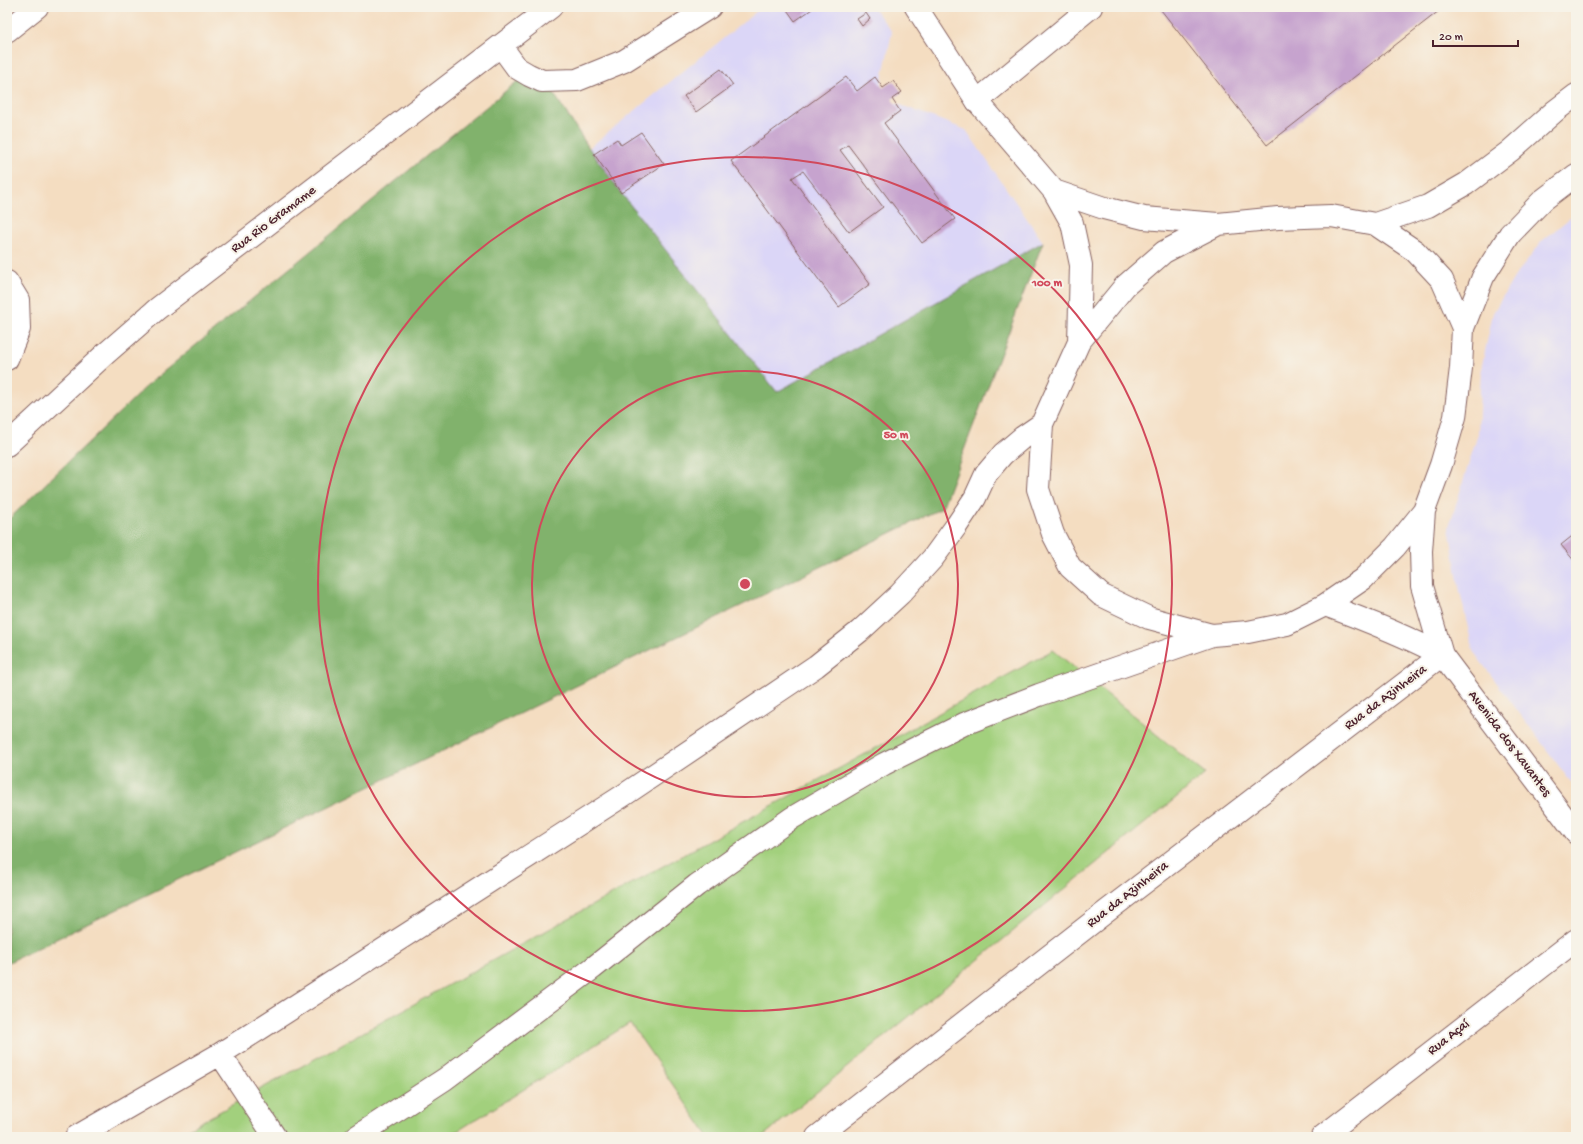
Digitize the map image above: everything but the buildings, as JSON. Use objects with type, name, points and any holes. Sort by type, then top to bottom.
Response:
[{"type":"main road","points":[[7,31],[37,7]]},
{"type":"main road","name":"Rua Rio Gramame","points":[[7,446],[103,356],[157,309],[551,7]]},
{"type":"main road","points":[[501,46],[517,68],[542,81],[577,80],[624,61],[710,7]]},
{"type":"main road","points":[[916,7],[977,101],[1054,191],[1072,223],[1081,264],[1079,342]]},
{"type":"main road","points":[[977,101],[1091,7]]},
{"type":"main road","points":[[1375,224],[1428,206],[1466,184],[1510,151],[1555,111],[1576,95]]},
{"type":"main road","points":[[356,1137],[445,1079],[593,968],[697,885],[792,818],[878,767],[964,724],[1039,695],[1212,635],[1248,632],[1287,624],[1325,606],[1363,579],[1395,547],[1424,511],[1441,465],[1455,417],[1461,368],[1463,328],[1483,277],[1510,234],[1543,200],[1576,175]]},
{"type":"main road","points":[[1054,191],[1104,208],[1144,218],[1218,224],[1278,218],[1331,216],[1375,224],[1415,251],[1442,280],[1463,328]]},
{"type":"main road","points":[[1212,635],[1149,618],[1101,595],[1070,567],[1053,534],[1038,489],[1042,424],[1079,342],[1125,286],[1164,252],[1218,224]]},
{"type":"main road","points":[[7,282],[18,300],[19,329],[7,359]]},
{"type":"main road","points":[[76,1137],[220,1054],[624,795],[816,666],[860,631],[904,589],[933,558],[958,525],[975,498],[986,474],[1003,454],[1022,437],[1042,424]]},
{"type":"main road","name":"Avenida dos Xavantes","points":[[1424,511],[1421,551],[1422,586],[1442,655],[1576,833]]},
{"type":"main road","name":"Avenida dos Xavantes","points":[[1325,606],[1379,625],[1410,638],[1442,655]]},
{"type":"main road","name":"Rua da Azinheira","points":[[817,1137],[1107,911],[1442,655]]},
{"type":"main road","name":"Rua Açaí","points":[[1322,1137],[1576,940]]},
{"type":"main road","points":[[220,1054],[275,1137]]},
{"type":"shaded area","points":[[762,7],[873,7],[892,32],[881,85],[883,88],[893,81],[902,92],[892,99],[893,102],[966,130],[1043,242],[777,392],[621,193],[589,148]]},
{"type":"shaded area","points":[[1576,213],[1576,789],[1473,651],[1459,587],[1449,527],[1478,434],[1481,370],[1493,313],[1515,276],[1542,241]]},
{"type":"green space","points":[[536,66],[589,148],[621,193],[777,392],[1043,242],[942,508],[7,963],[7,521],[151,382]]},
{"type":"green space","points":[[1053,650],[1205,774],[762,1137],[709,1137],[630,1023],[448,1137],[174,1137]]}]
